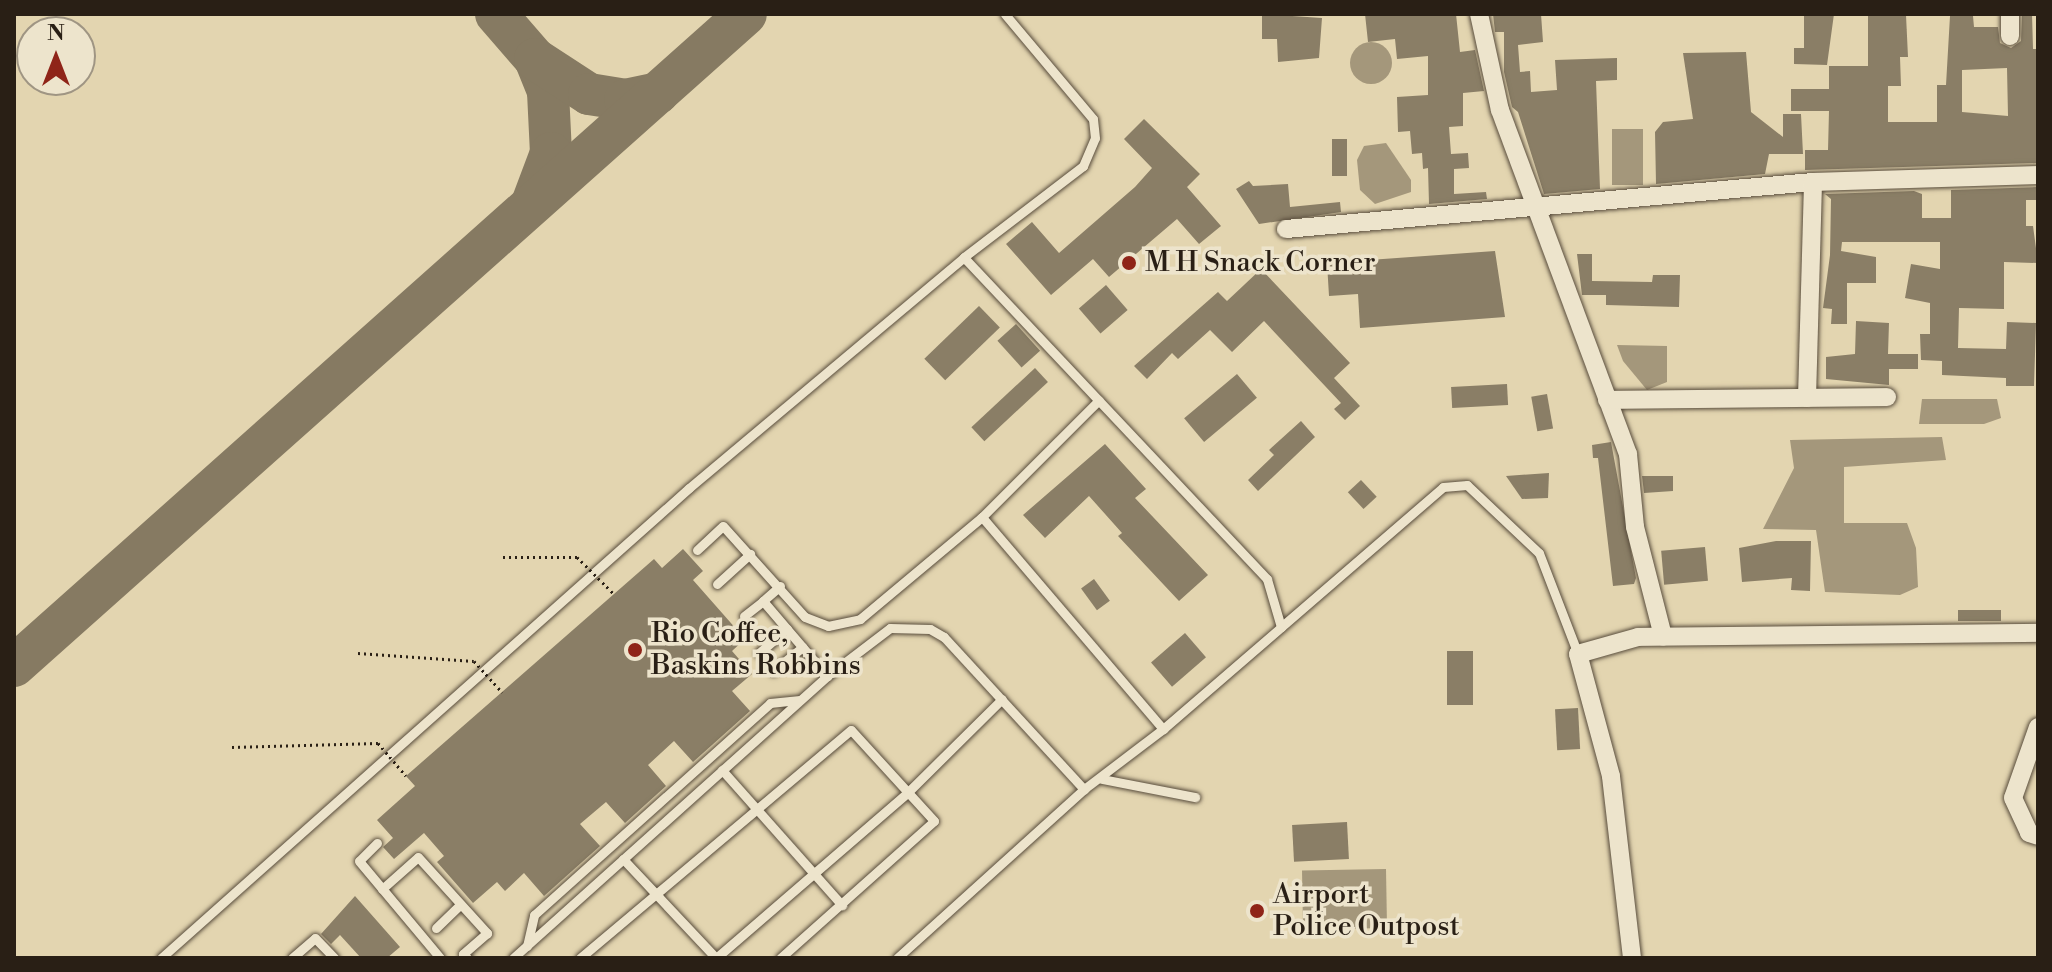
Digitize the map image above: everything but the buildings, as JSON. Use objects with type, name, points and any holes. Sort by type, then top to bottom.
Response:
[{"type":"street","points":[[1479,14],[1500,110],[1628,454],[1635,527],[1663,636]]},
{"type":"street","points":[[2010,14],[2010,36]]},
{"type":"street","points":[[1286,229],[1813,182],[2038,175]]},
{"type":"street","points":[[1807,398],[1813,182]]},
{"type":"street","points":[[1607,400],[1887,397]]},
{"type":"street","points":[[1632,958],[1611,776],[1578,654],[1638,637],[2038,633]]},
{"type":"street","points":[[2038,727],[2013,798],[2029,833],[2038,836]]},
{"type":"lane","points":[[161,958],[689,488],[964,257],[1083,166],[1095,138],[1093,119],[1005,14]]},
{"type":"lane","points":[[964,257],[1267,579],[1281,627]]},
{"type":"lane","points":[[697,550],[723,526],[818,625],[860,619],[982,517],[1099,400]]},
{"type":"lane","points":[[897,958],[1084,789],[1102,779],[1163,729],[1443,487],[1467,485],[1539,553],[1578,654]]},
{"type":"lane","points":[[982,517],[1163,729]]},
{"type":"lane","points":[[717,584],[750,554]]},
{"type":"lane","points":[[744,616],[780,586]]},
{"type":"lane","points":[[763,601],[827,676]]},
{"type":"lane","points":[[759,653],[787,629]]},
{"type":"lane","points":[[513,958],[879,632],[930,629],[944,637],[1084,789]]},
{"type":"lane","points":[[773,671],[803,647]]},
{"type":"lane","points":[[623,859],[716,958],[812,871],[908,792],[1002,699]]},
{"type":"lane","points":[[527,946],[534,915],[569,883],[770,703],[800,700]]},
{"type":"lane","points":[[580,958],[851,730],[934,821],[780,958]]},
{"type":"lane","points":[[722,770],[842,905]]},
{"type":"lane","points":[[1102,779],[1195,797]]},
{"type":"lane","points":[[377,843],[359,861],[440,958]]},
{"type":"lane","points":[[382,889],[418,857],[487,933],[463,954],[467,958]]},
{"type":"lane","points":[[436,928],[460,905]]},
{"type":"lane","points":[[292,958],[315,938],[334,958]]},
{"type":"path","points":[[503,557],[577,557],[614,594]]},
{"type":"path","points":[[358,653],[474,661],[502,692]]},
{"type":"path","points":[[232,747],[378,743],[406,776]]},
{"type":"shaded area","points":[[1371,42],[1386,48],[1392,63],[1386,78],[1371,84],[1356,78],[1350,63],[1356,48]]},
{"type":"shaded area","points":[[1612,129],[1643,129],[1643,185],[1612,185]]},
{"type":"shaded area","points":[[1386,143],[1411,180],[1411,192],[1375,204],[1360,190],[1357,160],[1364,146]]},
{"type":"shaded area","points":[[1617,345],[1667,346],[1667,382],[1647,390],[1623,361]]},
{"type":"shaded area","points":[[1922,399],[1997,399],[2001,418],[1984,424],[1919,424]]},
{"type":"shaded area","points":[[1942,437],[1946,460],[1844,467],[1844,523],[1907,523],[1916,548],[1918,587],[1900,595],[1825,592],[1816,530],[1763,529],[1794,468],[1790,440]]},
{"type":"shaded area","points":[[1386,869],[1387,928],[1303,929],[1302,870]]},
{"type":"taxiway","points":[[496,14],[535,59],[548,92],[551,153],[533,201]]},
{"type":"taxiway","points":[[14,666],[746,14]]},
{"type":"taxiway","points":[[535,59],[589,94],[625,100],[658,93]]},
{"type":"place","name":"M H Snack Corner","points":[[1129,263]]},
{"type":"place","name":"Rio Coffee, Baskins Robbins","points":[[635,650]]},
{"type":"place","name":"Airport Police Outpost","points":[[1257,911]]}]
